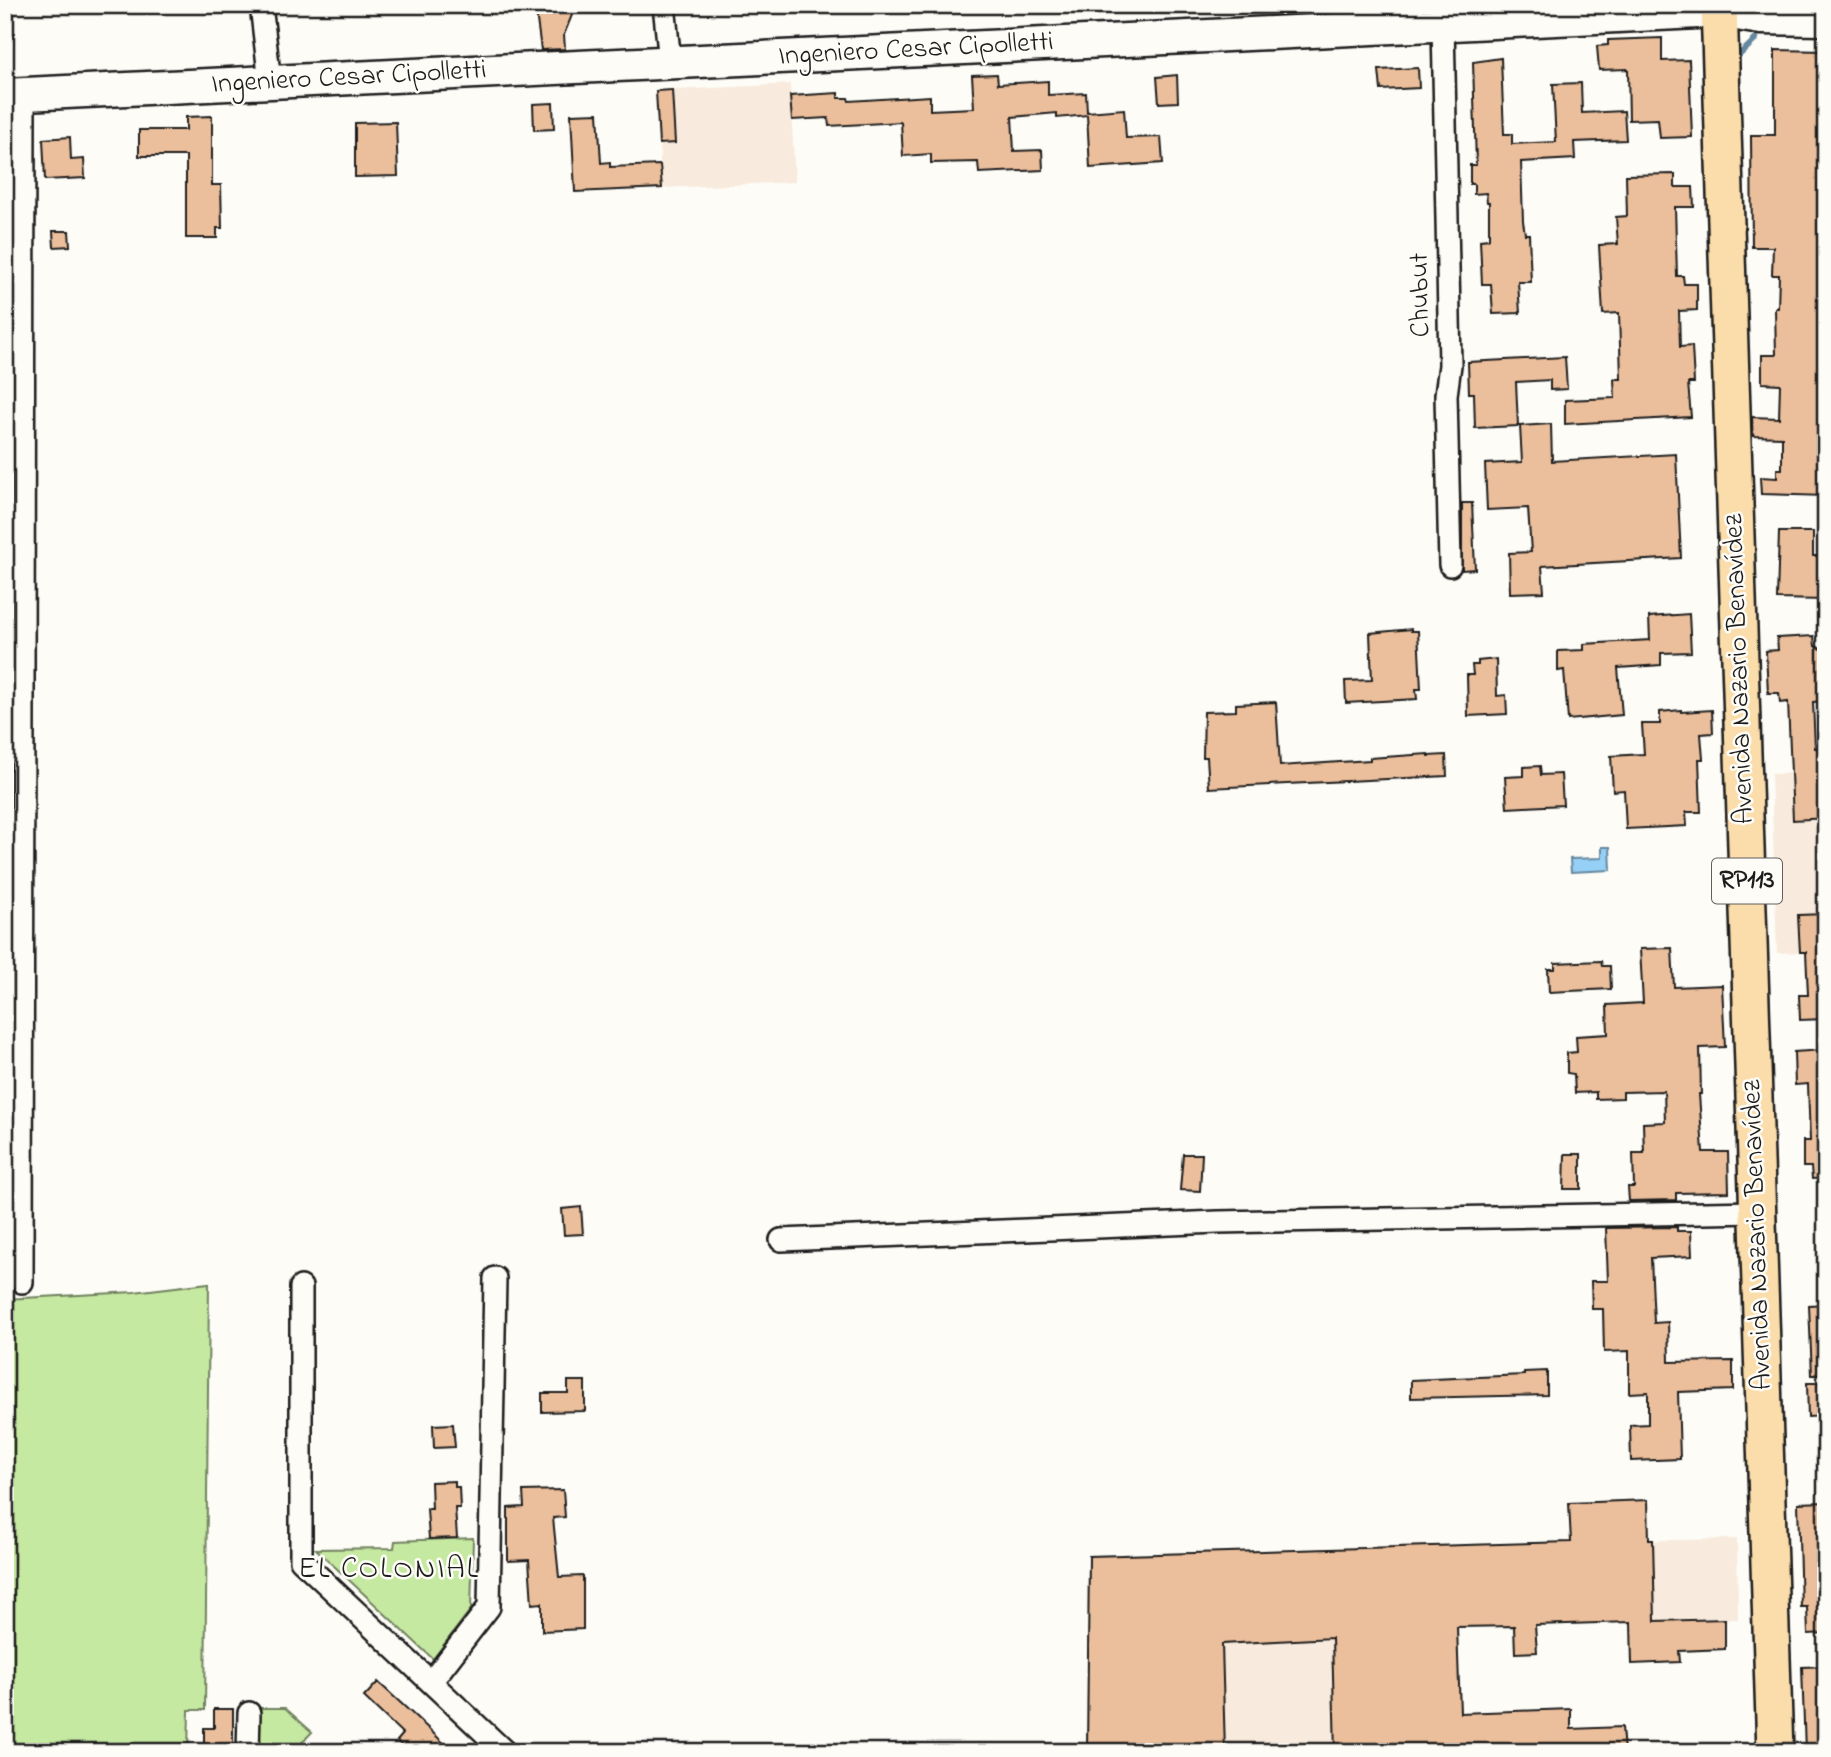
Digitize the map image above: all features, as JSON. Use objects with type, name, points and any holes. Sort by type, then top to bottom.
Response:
[{"type":"main road","name":"Avenida Nazario Benavídez","points":[[1719,8],[1775,1752]]},
{"type":"street","points":[[261,5],[270,82]]},
{"type":"street","points":[[664,5],[670,62]]},
{"type":"street","name":"Ingeniero Cesar Cipolletti","points":[[14,95],[1719,8],[1760,18],[1826,19]]},
{"type":"street","name":"Chubut","points":[[1443,24],[1450,365],[1446,395],[1450,565]]},
{"type":"street","points":[[14,95],[22,1282]]},
{"type":"street","points":[[781,1240],[1218,1222],[1758,1212]]},
{"type":"street","points":[[431,1682],[489,1607],[495,1278]]},
{"type":"street","points":[[301,1287],[301,1560],[505,1752]]},
{"type":"street","points":[[248,1713],[248,1752]]},
{"type":"shaded area","points":[[790,84],[795,182],[662,188],[656,91]]},
{"type":"shaded area","points":[[1826,772],[1826,951],[1777,953],[1771,774]]},
{"type":"shaded area","points":[[1737,1539],[1738,1619],[1457,1627],[1462,1752],[1087,1752],[1089,1556],[1409,1545]]},
{"type":"green space","points":[[209,1283],[205,1710],[189,1710],[188,1752],[5,1752],[5,1299],[134,1292]]},
{"type":"green space","points":[[473,1538],[471,1609],[433,1659],[316,1549],[394,1548],[395,1541]]},
{"type":"green space","points":[[252,1708],[285,1708],[312,1732],[293,1752],[252,1752]]},
{"type":"water","points":[[1602,847],[1610,847],[1611,870],[1571,872],[1570,859],[1602,858]]},
{"type":"building","points":[[535,5],[576,5],[564,35],[565,49],[541,50]]},
{"type":"building","points":[[1662,38],[1662,61],[1689,60],[1692,137],[1660,138],[1658,119],[1629,120],[1628,69],[1599,70],[1597,46],[1608,45],[1608,40]]},
{"type":"building","points":[[1775,50],[1826,51],[1826,248],[1820,248],[1821,343],[1826,343],[1826,496],[1761,494],[1760,477],[1777,478],[1777,469],[1782,469],[1782,437],[1753,436],[1752,417],[1779,418],[1780,384],[1762,383],[1762,355],[1776,355],[1775,308],[1778,308],[1779,275],[1772,275],[1773,247],[1752,247],[1751,135],[1775,135]]},
{"type":"building","points":[[1501,58],[1504,134],[1512,134],[1512,144],[1556,142],[1553,84],[1581,83],[1582,113],[1624,111],[1626,140],[1574,142],[1575,159],[1521,162],[1523,221],[1525,234],[1529,234],[1531,282],[1518,282],[1520,313],[1493,314],[1491,284],[1482,284],[1480,240],[1489,239],[1489,202],[1486,193],[1474,194],[1474,184],[1470,184],[1470,165],[1476,165],[1473,62]]},
{"type":"building","points":[[1418,68],[1419,88],[1381,90],[1379,70]]},
{"type":"building","points":[[997,74],[998,84],[1048,81],[1048,95],[1086,93],[1087,112],[1124,109],[1126,138],[1161,137],[1163,163],[1090,168],[1087,115],[1057,118],[1057,113],[1012,117],[1014,151],[1042,150],[1043,170],[979,173],[978,162],[931,163],[931,154],[903,156],[901,122],[829,126],[828,118],[792,120],[790,96],[838,93],[838,98],[848,98],[849,101],[930,96],[930,110],[974,108],[972,75]]},
{"type":"building","points":[[1177,75],[1178,102],[1159,103],[1157,77]]},
{"type":"building","points":[[672,90],[675,143],[659,144],[656,91]]},
{"type":"building","points":[[553,103],[554,129],[534,130],[533,104]]},
{"type":"building","points":[[598,113],[601,163],[610,162],[610,167],[660,165],[662,188],[575,192],[571,114]]},
{"type":"building","points":[[212,116],[212,185],[221,185],[222,228],[217,228],[217,238],[186,238],[186,156],[139,156],[139,130],[186,130],[186,117]]},
{"type":"building","points":[[396,122],[398,176],[355,177],[355,123]]},
{"type":"building","points":[[70,137],[71,160],[84,159],[85,178],[45,180],[43,139]]},
{"type":"building","points":[[1675,174],[1675,187],[1693,187],[1694,207],[1675,207],[1677,276],[1683,276],[1684,284],[1697,284],[1697,310],[1679,311],[1680,347],[1692,346],[1694,383],[1688,383],[1691,417],[1565,424],[1565,400],[1615,398],[1614,379],[1621,379],[1619,313],[1603,314],[1599,245],[1618,244],[1616,217],[1627,216],[1626,175]]},
{"type":"building","points":[[53,231],[69,231],[70,246],[54,247]]},
{"type":"building","points":[[1565,357],[1567,389],[1550,390],[1550,380],[1516,382],[1518,426],[1475,428],[1474,393],[1469,393],[1468,362]]},
{"type":"building","points":[[1551,424],[1552,461],[1676,454],[1681,558],[1542,566],[1544,592],[1510,593],[1509,553],[1531,552],[1528,508],[1487,510],[1485,464],[1522,462],[1520,426]]},
{"type":"building","points":[[1462,503],[1472,503],[1475,569],[1462,570]]},
{"type":"building","points":[[1779,532],[1813,532],[1813,556],[1821,556],[1821,578],[1826,578],[1826,600],[1777,599]]},
{"type":"building","points":[[1689,614],[1691,652],[1661,653],[1661,665],[1618,668],[1622,715],[1568,720],[1564,670],[1558,671],[1558,651],[1584,650],[1584,644],[1650,640],[1649,617]]},
{"type":"building","points":[[1411,629],[1418,631],[1421,689],[1416,689],[1417,699],[1346,703],[1345,681],[1372,680],[1370,633]]},
{"type":"building","points":[[1814,636],[1815,646],[1826,651],[1826,701],[1813,702],[1815,748],[1818,748],[1819,754],[1826,753],[1826,818],[1793,820],[1788,702],[1780,703],[1779,693],[1768,693],[1766,651],[1778,650],[1777,638]]},
{"type":"building","points":[[1496,659],[1497,696],[1506,695],[1507,714],[1468,716],[1467,675],[1473,675],[1472,665],[1478,665],[1478,661]]},
{"type":"building","points":[[1276,702],[1280,766],[1428,754],[1446,755],[1447,776],[1209,788],[1207,757],[1203,757],[1204,712],[1236,711],[1236,704]]},
{"type":"building","points":[[1712,710],[1713,733],[1701,734],[1701,812],[1686,812],[1687,826],[1626,829],[1624,790],[1613,791],[1611,756],[1644,754],[1642,724],[1660,724],[1660,712]]},
{"type":"building","points":[[1540,766],[1541,775],[1561,774],[1563,805],[1507,808],[1505,777],[1524,776],[1524,767]]},
{"type":"building","points":[[1826,914],[1826,1019],[1800,1020],[1799,995],[1808,995],[1806,952],[1800,952],[1798,915]]},
{"type":"building","points":[[1672,948],[1674,987],[1722,985],[1725,1047],[1700,1048],[1699,1094],[1703,1152],[1728,1152],[1729,1192],[1676,1193],[1676,1200],[1629,1201],[1628,1187],[1634,1187],[1633,1153],[1644,1153],[1643,1123],[1665,1122],[1664,1091],[1623,1092],[1623,1098],[1596,1099],[1596,1092],[1575,1093],[1574,1074],[1567,1073],[1567,1053],[1577,1052],[1576,1036],[1608,1034],[1607,1005],[1643,1003],[1640,949]]},
{"type":"building","points":[[1601,961],[1602,966],[1610,966],[1611,989],[1549,992],[1548,969],[1555,969],[1555,963]]},
{"type":"building","points":[[1823,1050],[1824,1070],[1826,1069],[1826,1178],[1812,1179],[1811,1167],[1803,1167],[1803,1141],[1810,1141],[1808,1084],[1795,1085],[1794,1052]]},
{"type":"building","points":[[1183,1154],[1202,1154],[1200,1191],[1180,1190]]},
{"type":"building","points":[[1565,1154],[1581,1154],[1581,1189],[1564,1189]]},
{"type":"building","points":[[581,1207],[583,1234],[564,1235],[562,1209]]},
{"type":"building","points":[[1677,1227],[1677,1231],[1691,1231],[1692,1256],[1651,1258],[1654,1323],[1668,1322],[1669,1362],[1733,1361],[1733,1390],[1678,1392],[1680,1459],[1631,1461],[1630,1425],[1648,1424],[1648,1392],[1629,1393],[1629,1351],[1604,1352],[1603,1309],[1592,1309],[1591,1281],[1608,1281],[1606,1228]]},
{"type":"building","points":[[1826,1304],[1826,1375],[1812,1375],[1809,1305]]},
{"type":"building","points":[[1547,1371],[1547,1395],[1411,1398],[1411,1380],[1524,1375],[1524,1372]]},
{"type":"building","points":[[568,1381],[585,1381],[585,1411],[542,1412],[542,1393],[568,1393]]},
{"type":"building","points":[[1807,1383],[1826,1383],[1826,1416],[1808,1417]]},
{"type":"building","points":[[453,1424],[455,1447],[434,1448],[433,1425]]},
{"type":"building","points":[[455,1481],[455,1487],[459,1487],[460,1508],[455,1508],[457,1538],[429,1539],[427,1509],[432,1509],[431,1482]]},
{"type":"building","points":[[563,1490],[565,1517],[553,1518],[559,1577],[583,1576],[583,1629],[542,1631],[542,1603],[532,1604],[529,1560],[508,1561],[508,1508],[524,1507],[523,1491]]},
{"type":"building","points":[[1648,1500],[1649,1540],[1653,1540],[1655,1621],[1725,1619],[1725,1649],[1679,1651],[1680,1662],[1632,1664],[1631,1622],[1535,1625],[1537,1652],[1515,1653],[1514,1626],[1457,1627],[1460,1713],[1571,1709],[1571,1729],[1622,1727],[1624,1752],[1335,1752],[1332,1638],[1222,1644],[1225,1752],[1087,1752],[1089,1556],[1571,1542],[1569,1503]]},
{"type":"building","points":[[1826,1502],[1826,1633],[1808,1634],[1807,1607],[1801,1607],[1798,1503]]},
{"type":"building","points":[[1826,1666],[1826,1751],[1805,1751],[1802,1667]]},
{"type":"building","points":[[378,1682],[453,1752],[408,1752],[397,1741],[403,1734],[364,1697]]},
{"type":"building","points":[[214,1709],[233,1709],[233,1752],[214,1752],[214,1747],[204,1747],[204,1728],[214,1728]]},
{"type":"waterway","points":[[1737,63],[1737,57],[1756,39]]},
{"type":"district","name":"EL COLONIAL","points":[[389,1570]]}]
